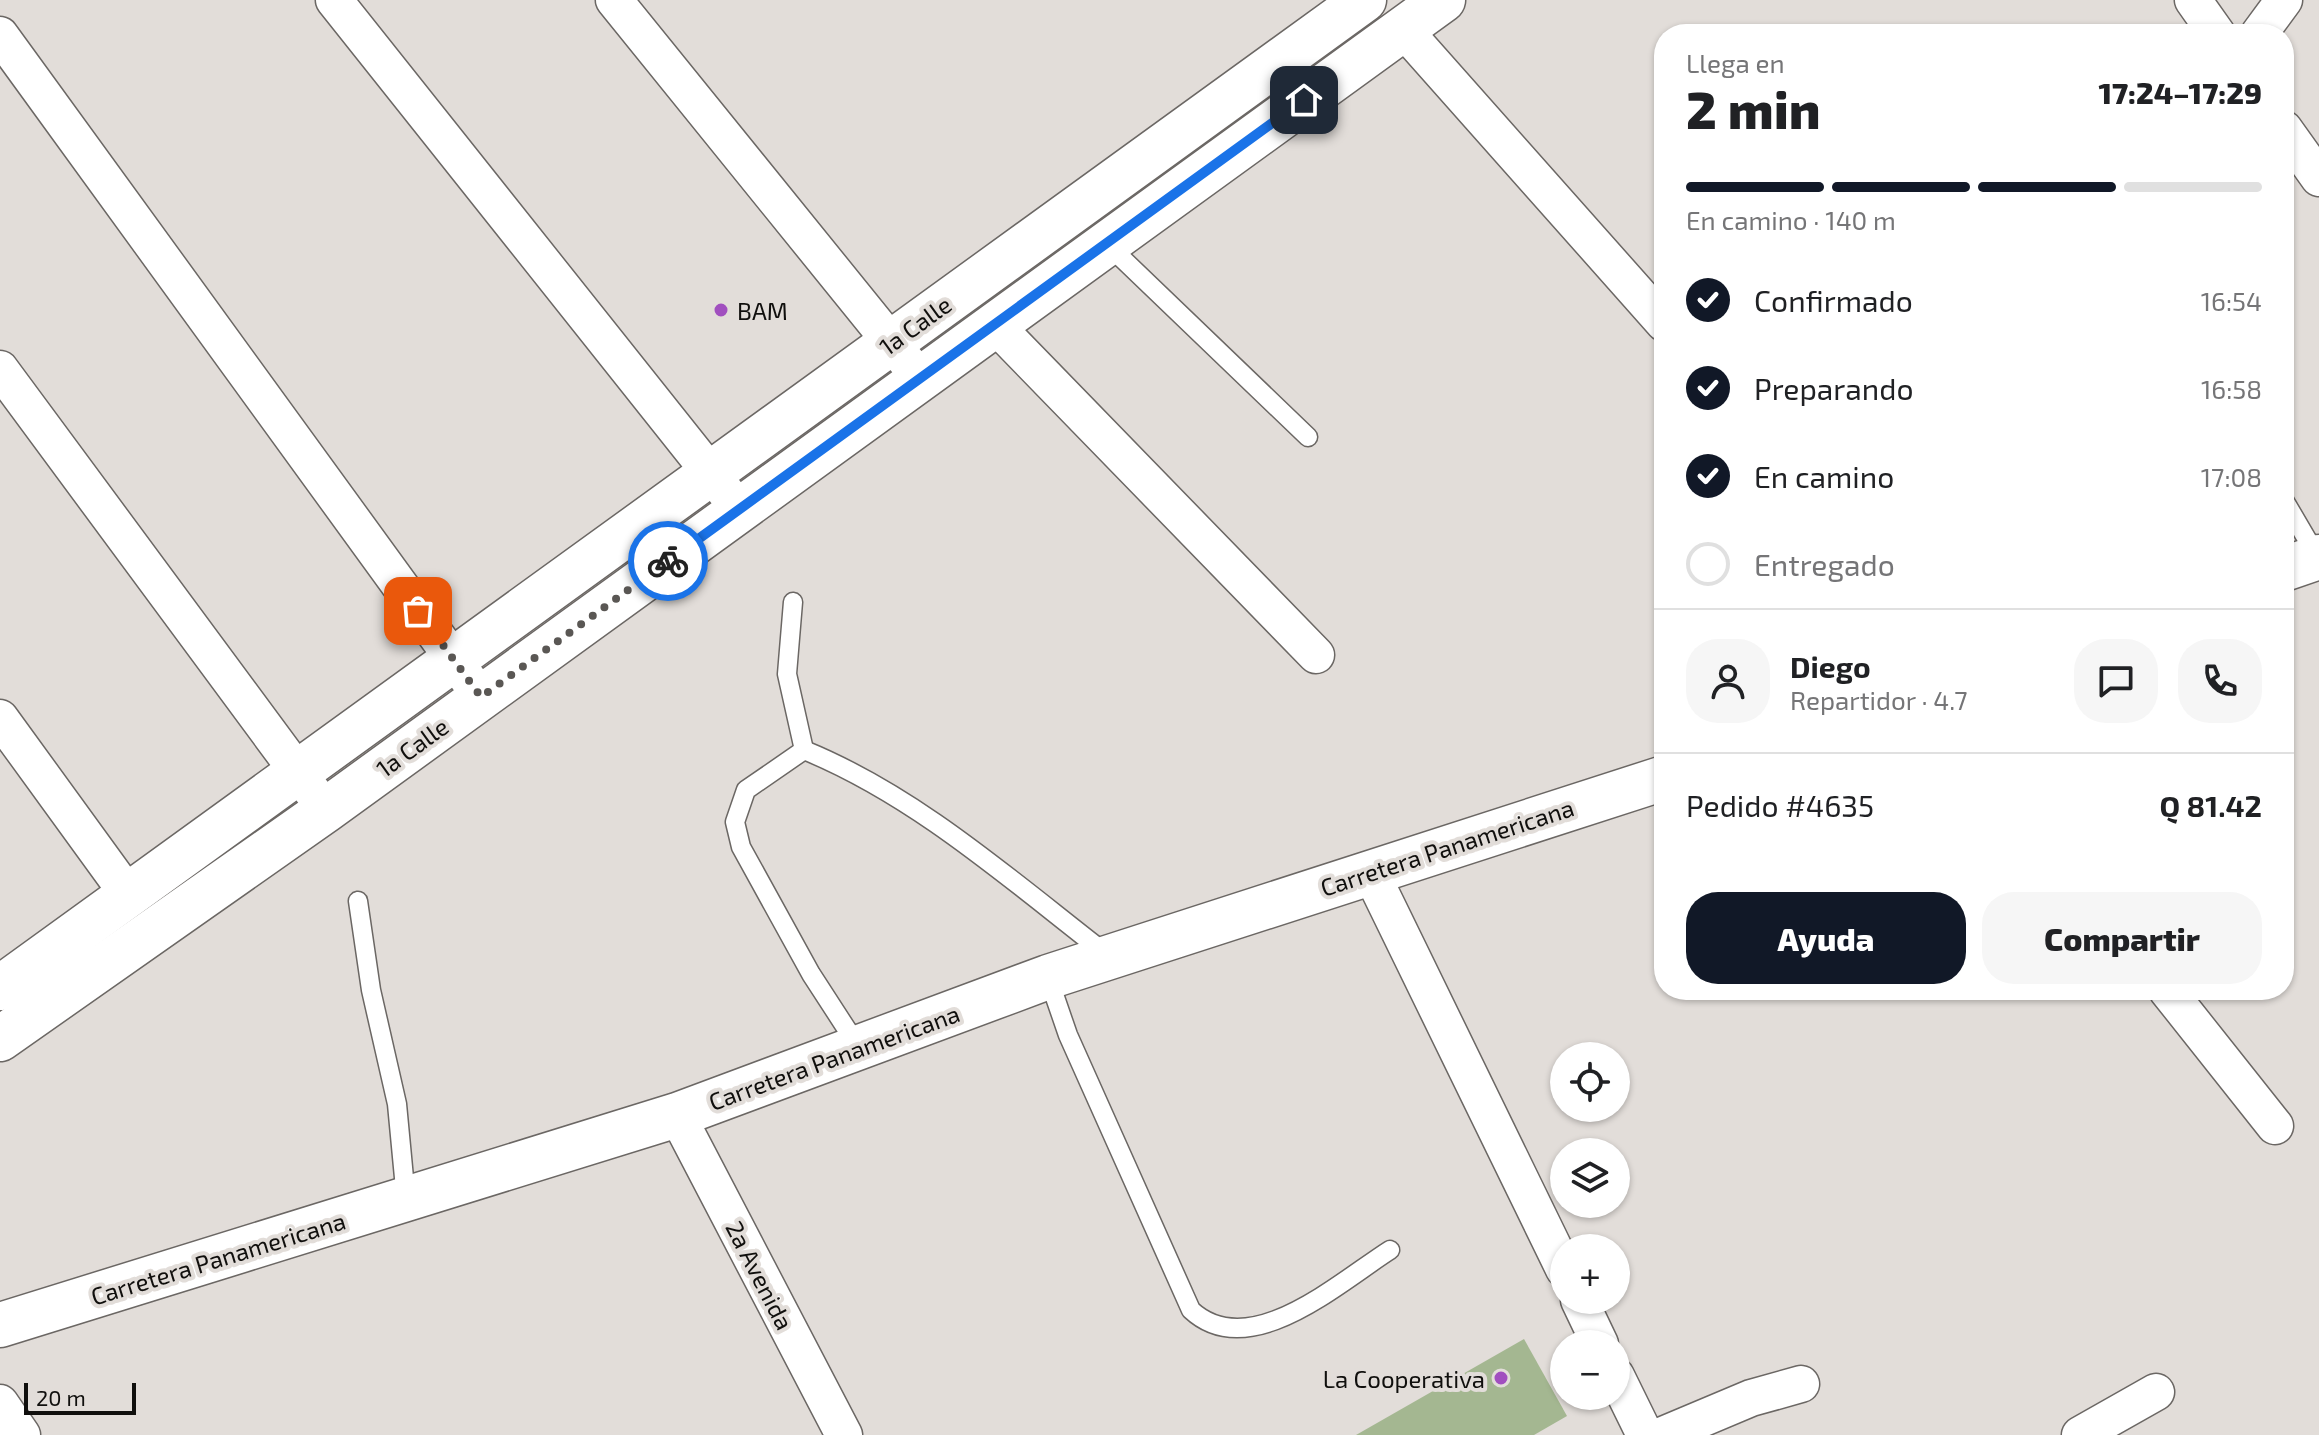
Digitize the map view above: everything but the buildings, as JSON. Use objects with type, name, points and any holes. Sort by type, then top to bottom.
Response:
[{"type":"street","points":[[334,0],[713,473],[738,510]]},
{"type":"street","points":[[614,0],[920,378]]},
{"type":"street","name":"1a Calle","points":[[0,988],[130,897],[1364,0]]},
{"type":"street","name":"1a Calle","points":[[0,1039],[326,810],[1443,0]]},
{"type":"street","points":[[2193,0],[2210,24]]},
{"type":"street","points":[[2266,24],[2284,0]]},
{"type":"street","points":[[1403,29],[1654,312]]},
{"type":"street","points":[[0,35],[481,697]]},
{"type":"street","points":[[2294,143],[2319,178]]},
{"type":"street","points":[[995,325],[1316,655]]},
{"type":"street","points":[[0,369],[326,810]]},
{"type":"street","points":[[2294,566],[2319,557]]},
{"type":"street","points":[[0,718],[130,897]]},
{"type":"street","name":"Carretera Panamericana","points":[[0,1325],[677,1115],[1048,977],[1654,781]]},
{"type":"street","points":[[1370,871],[1550,1240]]},
{"type":"street","points":[[2175,1000],[2275,1126]]},
{"type":"street","name":"2a Avenida","points":[[677,1115],[844,1435]]},
{"type":"street","points":[[1663,1435],[1751,1398],[1801,1384]]},
{"type":"street","points":[[2080,1435],[2156,1392]]},
{"type":"street","points":[[0,1403],[22,1435]]},
{"type":"street","points":[[1630,1404],[1645,1435]]},
{"type":"lane","points":[[1106,243],[1308,437]]},
{"type":"lane","points":[[2294,516],[2319,557]]},
{"type":"lane","points":[[793,602],[787,674],[804,750]]},
{"type":"lane","points":[[804,750],[848,768],[923,816],[1111,958]]},
{"type":"lane","points":[[804,750],[746,790],[735,822],[741,847],[811,974],[859,1048]]},
{"type":"lane","points":[[358,901],[371,990],[397,1104],[406,1199]]},
{"type":"lane","points":[[1048,977],[1068,1035],[1191,1310],[1202,1321],[1225,1331],[1272,1324],[1390,1250]]},
{"type":"green space","name":"La Cooperativa","points":[[1524,1339],[1550,1386],[1550,1410],[1564,1410],[1567,1416],[1534,1435],[1356,1435]]},
{"type":"way so far","points":[[418,611],[481,697],[668,561]]},
{"type":"place","name":"BAM","points":[[721,310]]},
{"type":"place","name":"La Cooperativa","points":[[1501,1378]]},
{"type":"route","points":[[668,561],[1304,100]]}]
